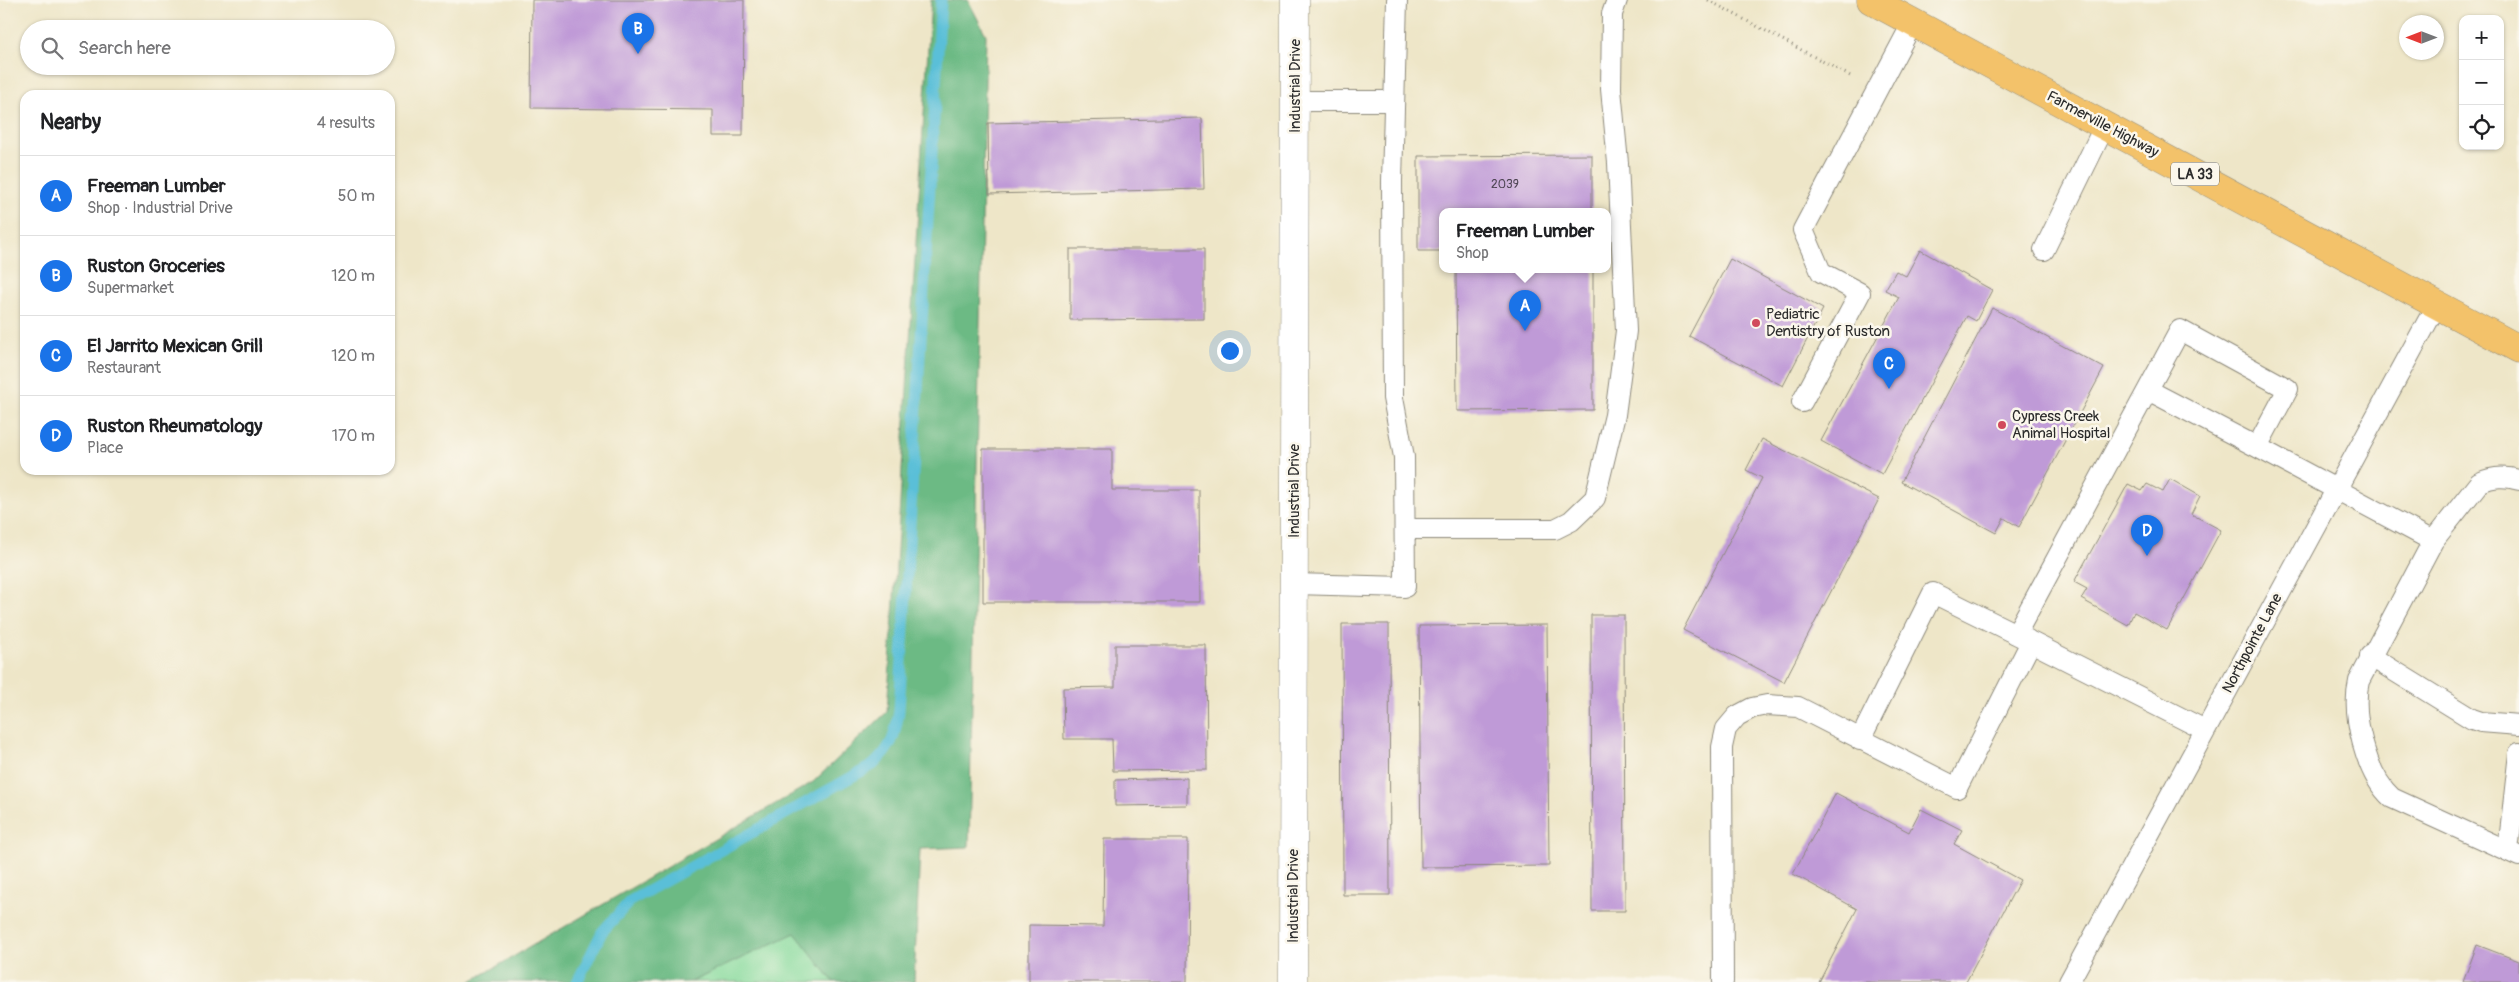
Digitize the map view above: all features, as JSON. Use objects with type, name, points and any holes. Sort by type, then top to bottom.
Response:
[{"type":"main road","name":"Farmerville Highway","points":[[1871,0],[2519,349]]},
{"type":"street","name":"Industrial Drive","points":[[1293,982],[1295,0]]},
{"type":"lane","points":[[1294,584],[1405,587],[1404,457],[1393,398],[1394,101],[1397,0]]},
{"type":"lane","points":[[1405,529],[1556,529],[1571,521],[1595,498],[1615,415],[1626,331],[1618,163],[1610,89],[1612,14],[1617,0]]},
{"type":"lane","points":[[1802,402],[1860,293],[1821,272],[1803,230],[1913,22]]},
{"type":"lane","points":[[1295,101],[1394,101]]},
{"type":"lane","points":[[2044,250],[2105,126]]},
{"type":"lane","name":"Northpointe Lane","points":[[2069,982],[2436,304]]},
{"type":"lane","points":[[1723,982],[1722,747],[1726,729],[1736,716],[1752,708],[1783,705],[1798,708],[1958,788],[2024,638],[2180,330],[2288,389],[2257,447]]},
{"type":"lane","points":[[2148,390],[2434,541]]},
{"type":"lane","points":[[2519,480],[2489,477],[2479,483],[2473,488],[2434,541],[2370,656],[2359,680],[2356,702],[2367,756],[2381,788],[2392,798],[2408,806],[2513,853],[2519,753]]},
{"type":"lane","points":[[1860,740],[1933,593],[2205,730]]},
{"type":"lane","points":[[2370,656],[2472,719],[2481,722],[2519,725]]},
{"type":"path","points":[[1708,0],[1856,79]]},
{"type":"green space","points":[[931,0],[968,0],[986,35],[969,847],[920,849],[914,982],[834,982],[795,933],[691,982],[470,982],[813,782],[887,712]]},
{"type":"green space","points":[[795,932],[834,982],[691,982]]},
{"type":"building","points":[[532,0],[744,0],[743,136],[713,136],[713,110],[531,108]]},
{"type":"building","points":[[1202,118],[1204,189],[989,194],[988,123]]},
{"type":"building","points":[[1592,155],[1592,208],[1439,208],[1439,251],[1418,251],[1418,156]]},
{"type":"building","points":[[1070,249],[1204,249],[1204,319],[1070,320]]},
{"type":"building","points":[[1920,250],[1992,290],[1976,321],[1967,316],[1882,474],[1821,441],[1899,297],[1885,290],[1896,271],[1906,276]]},
{"type":"building","name":"Pediatric Dentistry of Ruston","points":[[1730,259],[1823,309],[1783,386],[1689,336]]},
{"type":"building","points":[[1456,273],[1593,273],[1593,410],[1457,411]]},
{"type":"building","name":"Cypress Creek Animal Hospital","points":[[1992,308],[2104,368],[2019,527],[2004,518],[1996,533],[1901,482]]},
{"type":"building","points":[[1762,439],[1879,499],[1784,682],[1683,630],[1762,478],[1746,470]]},
{"type":"building","points":[[983,449],[1112,449],[1112,490],[1199,490],[1200,602],[983,602]]},
{"type":"building","points":[[2170,479],[2200,496],[2191,514],[2221,530],[2167,630],[2134,612],[2128,625],[2081,599],[2087,589],[2074,582],[2128,484],[2142,491],[2147,484],[2163,492]]},
{"type":"building","points":[[1591,615],[1624,615],[1625,911],[1592,911]]},
{"type":"building","points":[[1342,624],[1389,624],[1390,895],[1343,895]]},
{"type":"building","points":[[1547,625],[1549,866],[1421,867],[1419,626]]},
{"type":"building","points":[[1115,645],[1206,645],[1207,770],[1113,771],[1112,739],[1064,739],[1063,688],[1115,687]]},
{"type":"building","points":[[1187,778],[1187,805],[1115,806],[1115,780]]},
{"type":"building","points":[[1836,793],[1909,832],[1921,809],[1962,830],[1954,844],[2020,880],[1966,982],[1819,982],[1857,909],[1793,874]]},
{"type":"building","points":[[1104,839],[1188,839],[1187,982],[1029,982],[1029,925],[1103,926]]},
{"type":"building","points":[[2477,945],[2519,961],[2519,982],[2463,982]]},
{"type":"waterway","points":[[577,982],[602,932],[630,901],[873,765],[885,753],[892,741],[899,711],[941,0]]},
{"type":"place","name":"Ruston Groceries","points":[[638,54]]},
{"type":"place","name":"Pediatric Dentistry of Ruston","points":[[1756,323]]},
{"type":"place","name":"Freeman Lumber","points":[[1525,331]]},
{"type":"place","name":"El Jarrito Mexican Grill","points":[[1889,389]]},
{"type":"place","name":"Cypress Creek Animal Hospital","points":[[2002,425]]},
{"type":"place","name":"Ruston Rheumatology","points":[[2147,556]]}]
